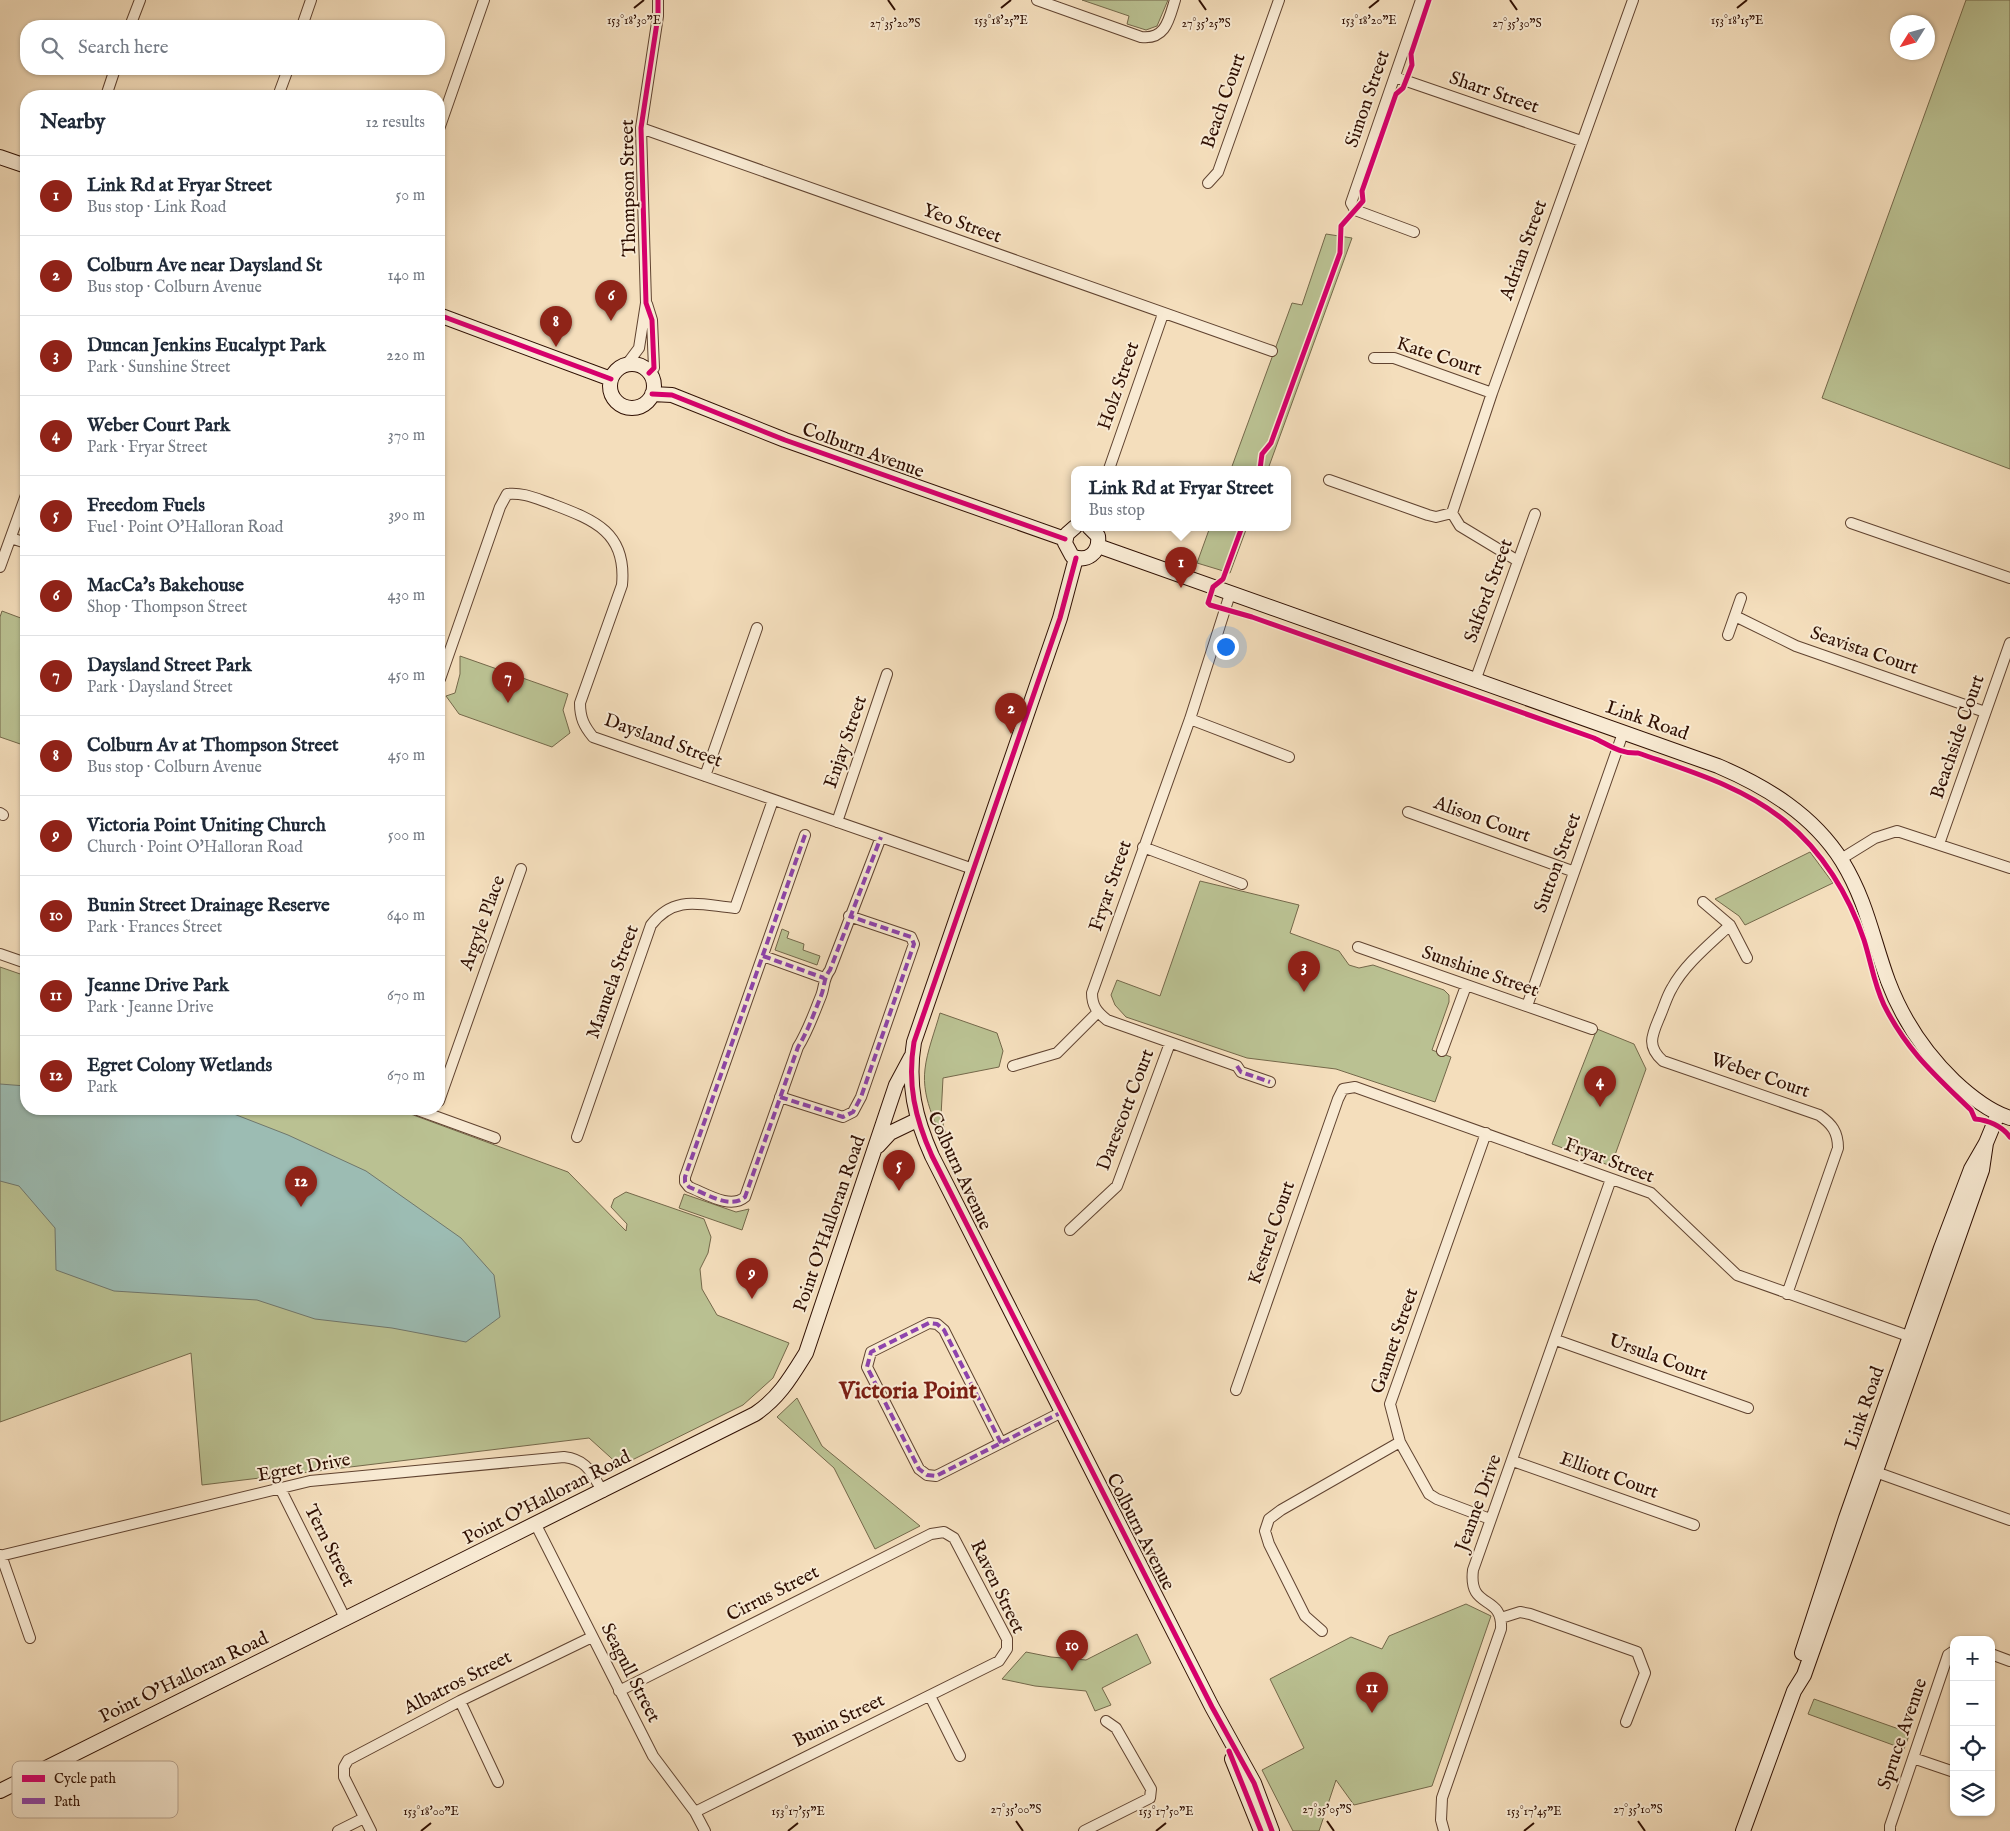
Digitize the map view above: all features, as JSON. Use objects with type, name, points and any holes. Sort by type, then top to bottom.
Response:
[{"type":"street","points":[[132,20],[140,0]]},
{"type":"street","points":[[304,20],[311,0]]},
{"type":"street","points":[[445,112],[484,0]]},
{"type":"street","name":"Thompson Street","points":[[627,364],[639,348],[646,303],[641,128],[658,16],[658,0]]},
{"type":"street","points":[[1038,0],[1141,37],[1150,38],[1158,36],[1166,29],[1175,0]]},
{"type":"street","name":"Beach Court","points":[[1208,183],[1218,172],[1279,0]]},
{"type":"street","name":"Simon Street","points":[[1414,232],[1354,209],[1351,203],[1421,0]]},
{"type":"street","name":"Adrian Street","points":[[1452,513],[1492,393],[1633,0]]},
{"type":"street","points":[[108,90],[113,75]]},
{"type":"street","points":[[280,90],[286,75]]},
{"type":"street","name":"Sharr Street","points":[[1395,77],[1582,141]]},
{"type":"street","name":"Yeo Street","points":[[641,128],[1272,351]]},
{"type":"street","points":[[0,157],[20,164]]},
{"type":"street","name":"Thompson Street","points":[[646,303],[652,320],[654,368],[649,373]]},
{"type":"street","name":"Holz Street","points":[[1110,466],[1163,314]]},
{"type":"street","points":[[445,317],[611,379]]},
{"type":"street","name":"Kate Court","points":[[1374,358],[1394,358],[1492,393]]},
{"type":"street","points":[[627,364],[642,366],[649,373],[653,381],[652,394],[643,404],[631,407],[624,406],[614,398],[611,392],[611,379],[616,370],[627,364]]},
{"type":"street","name":"Colburn Avenue","points":[[652,394],[672,396],[785,440],[1065,539]]},
{"type":"street","points":[[1330,480],[1428,515],[1436,517],[1452,513],[1460,526],[1518,561]]},
{"type":"street","name":"Daysland Street","points":[[445,665],[500,507],[507,494],[518,493],[590,518],[612,538],[621,554],[624,569],[622,585],[580,703],[580,714],[584,727],[593,737],[973,870]]},
{"type":"street","points":[[0,567],[20,512]]},
{"type":"street","name":"Salford Street","points":[[1475,681],[1535,514]]},
{"type":"street","points":[[1851,523],[2010,578]]},
{"type":"street","points":[[1071,529],[1065,539],[1068,552],[1076,558],[1087,558],[1096,551],[1098,536],[1093,531]]},
{"type":"street","points":[[11,538],[20,542]]},
{"type":"street","name":"Link Road","points":[[1098,546],[1718,766],[1770,791],[1817,830],[1841,859],[1862,898],[1888,980],[1901,1010],[1913,1031],[1943,1070],[1969,1095],[2004,1116],[1971,1170],[1804,1675],[1794,1691],[1743,1831]]},
{"type":"street","name":"Colburn Avenue","points":[[1076,558],[1060,618],[914,1042],[911,1057],[912,1094],[917,1120],[937,1165],[1212,1707],[1254,1783],[1272,1831]]},
{"type":"street","name":"Fryar Street","points":[[1097,1013],[1092,1001],[1092,993],[1190,720],[1230,594]]},
{"type":"street","points":[[1728,635],[1741,598]]},
{"type":"street","name":"Seavista Court","points":[[1735,616],[1796,646],[1985,712]]},
{"type":"street","points":[[705,776],[757,628]]},
{"type":"street","name":"Beachside Court","points":[[1939,844],[2010,643]]},
{"type":"street","name":"Enjay Street","points":[[837,822],[887,674]]},
{"type":"street","points":[[1190,720],[1289,757]]},
{"type":"street","name":"Sutton Street","points":[[1527,1006],[1572,871],[1623,732]]},
{"type":"street","name":"Manuela Street","points":[[577,1137],[651,924],[670,907],[682,903],[735,908],[773,800]]},
{"type":"street","name":"Alison Court","points":[[1408,812],[1572,871]]},
{"type":"street","points":[[1841,859],[1875,838],[1897,831],[2010,868]]},
{"type":"street","points":[[805,836],[685,1182],[689,1187],[731,1203],[739,1202],[745,1197],[780,1097],[822,992],[824,978],[830,970],[867,877],[880,837]]},
{"type":"street","points":[[1143,847],[1242,884]]},
{"type":"street","name":"Argyle Place","points":[[445,1084],[521,869]]},
{"type":"street","points":[[1703,902],[1730,925],[1747,958]]},
{"type":"street","points":[[780,1097],[843,1118],[853,1112],[861,1097],[914,944],[911,937],[850,916]]},
{"type":"street","name":"Weber Court","points":[[1730,925],[1680,976],[1671,988],[1653,1032],[1652,1044],[1655,1054],[1663,1061],[1819,1115],[1830,1123],[1838,1135],[1838,1148],[1787,1294]]},
{"type":"street","name":"Sunshine Street","points":[[1358,947],[1592,1029]]},
{"type":"street","points":[[0,954],[20,961]]},
{"type":"street","points":[[763,956],[824,978]]},
{"type":"street","points":[[1442,1051],[1466,986]]},
{"type":"street","points":[[1013,1066],[1057,1053],[1097,1013],[1107,1020],[1237,1066],[1241,1072],[1270,1082]]},
{"type":"street","name":"Darescott Court","points":[[1070,1230],[1117,1186],[1170,1043]]},
{"type":"street","name":"Point O'Halloran Road","points":[[61,1761],[603,1492],[755,1414],[772,1402],[783,1390],[806,1353],[896,1085],[911,1057]]},
{"type":"street","name":"Fryar Street","points":[[1343,1089],[1355,1087],[1651,1193],[1737,1275],[1916,1339]]},
{"type":"street","name":"Kestrel Court","points":[[1236,1390],[1343,1089]]},
{"type":"street","points":[[442,1115],[495,1138]]},
{"type":"street","points":[[877,1146],[890,1133],[917,1120]]},
{"type":"street","name":"Gannet Street","points":[[1486,1134],[1392,1398],[1391,1413],[1400,1442],[1429,1494],[1437,1499],[1490,1519]]},
{"type":"street","name":"Jeanne Drive","points":[[1501,1618],[1493,1605],[1480,1599],[1474,1592],[1471,1582],[1473,1570],[1556,1340],[1611,1179]]},
{"type":"street","points":[[1002,1443],[944,1330],[937,1324],[929,1324],[871,1352],[867,1367],[919,1468],[927,1475],[936,1476],[1002,1443],[1062,1412]]},
{"type":"street","name":"Ursula Court","points":[[1556,1340],[1748,1408]]},
{"type":"street","points":[[1322,1631],[1306,1616],[1269,1544],[1266,1531],[1269,1519],[1281,1510],[1400,1442]]},
{"type":"street","name":"Egret Drive","points":[[1,1556],[310,1481],[564,1457],[576,1458],[587,1466],[603,1492]]},
{"type":"street","name":"Elliott Court","points":[[1513,1461],[1694,1525]]},
{"type":"street","points":[[1871,1470],[2010,1520]]},
{"type":"street","name":"Tern Street","points":[[280,1488],[346,1620]]},
{"type":"street","name":"Seagull Street","points":[[536,1525],[653,1756],[695,1812],[704,1831]]},
{"type":"street","name":"Raven Street","points":[[944,1532],[954,1538],[1007,1639],[1007,1649],[999,1661]]},
{"type":"street","name":"Cirrus Street","points":[[619,1691],[922,1538],[944,1532]]},
{"type":"street","points":[[1,1556],[30,1638]]},
{"type":"street","points":[[1444,1831],[1441,1820],[1442,1798],[1500,1629],[1501,1618],[1520,1612],[1530,1614],[1637,1652],[1645,1673],[1626,1722]]},
{"type":"street","name":"Albatros Street","points":[[364,1818],[344,1777],[344,1767],[348,1760],[460,1701],[592,1637]]},
{"type":"street","name":"Spruce Avenue","points":[[1890,1831],[1890,1826],[1913,1758],[1948,1655],[1950,1654]]},
{"type":"street","points":[[1995,1655],[2010,1661]]},
{"type":"street","name":"Bunin Street","points":[[695,1812],[999,1661]]},
{"type":"street","points":[[930,1696],[960,1756]]},
{"type":"street","points":[[460,1701],[498,1782]]},
{"type":"street","name":"Colburn Avenue","points":[[1212,1707],[1261,1831]]},
{"type":"street","points":[[1084,1831],[1150,1798],[1151,1789],[1116,1728],[1106,1721]]},
{"type":"street","points":[[1913,1758],[1951,1771]]},
{"type":"street","name":"Point O'Halloran Road","points":[[0,1791],[12,1785]]},
{"type":"street","points":[[338,1831],[364,1818],[371,1831]]},
{"type":"green space","points":[[1082,0],[1168,0],[1157,26],[1146,30],[1127,24],[1129,16]]},
{"type":"green space","points":[[1966,0],[2010,0],[2010,469],[1822,398]]},
{"type":"green space","points":[[1326,234],[1352,238],[1269,466],[1232,466],[1292,303],[1302,305]]},
{"type":"green space","points":[[1209,531],[1246,531],[1230,573],[1197,563]]},
{"type":"green space","points":[[2,611],[20,618],[20,744],[0,737],[0,617]]},
{"type":"green space","points":[[460,656],[568,694],[563,710],[570,733],[552,747],[459,714],[446,696],[455,693],[460,674]]},
{"type":"green space","points":[[1810,852],[1833,883],[1745,925],[1739,916],[1715,899]]},
{"type":"green space","points":[[1200,881],[1299,905],[1290,933],[1339,951],[1349,965],[1359,968],[1373,965],[1444,990],[1449,995],[1449,1002],[1432,1050],[1451,1057],[1435,1102],[1336,1069],[1247,1058],[1126,1017],[1115,1005],[1111,995],[1117,980],[1160,996]]},
{"type":"green space","points":[[782,929],[789,932],[787,938],[804,944],[803,950],[820,956],[817,965],[775,950]]},
{"type":"green space","points":[[0,967],[20,974],[20,1115],[413,1115],[568,1172],[626,1231],[627,1224],[611,1207],[614,1199],[626,1192],[704,1219],[711,1237],[708,1253],[700,1269],[702,1289],[717,1315],[789,1343],[773,1378],[743,1405],[620,1466],[589,1438],[202,1485],[191,1353],[0,1422]]},
{"type":"green space","points":[[940,1013],[997,1033],[1003,1051],[999,1067],[943,1078],[941,1116],[952,1158],[928,1104],[924,1081],[927,1055]]},
{"type":"green space","points":[[1597,1029],[1634,1044],[1646,1069],[1611,1166],[1552,1144]]},
{"type":"green space","points":[[684,1194],[736,1212],[749,1209],[742,1230],[679,1208]]},
{"type":"green space","points":[[797,1398],[822,1446],[920,1526],[875,1549],[834,1468],[777,1417]]},
{"type":"green space","points":[[1466,1604],[1491,1616],[1432,1786],[1354,1805],[1336,1780],[1319,1831],[1293,1831],[1262,1770],[1304,1748],[1270,1679],[1351,1637],[1382,1649],[1389,1636]]},
{"type":"green space","points":[[1137,1634],[1151,1663],[1102,1688],[1111,1705],[1095,1711],[1086,1691],[1035,1686],[1002,1679],[1026,1652],[1051,1657],[1086,1660]]},
{"type":"green space","points":[[1814,1699],[1910,1733],[1904,1749],[1808,1714]]},
{"type":"water","points":[[0,1084],[20,1086],[20,1115],[236,1115],[288,1135],[366,1171],[461,1238],[494,1275],[500,1317],[466,1342],[392,1328],[315,1319],[257,1300],[114,1291],[56,1270],[55,1228],[19,1186],[0,1181]]},
{"type":"marked path","points":[[805,835],[685,1177],[685,1182],[689,1187],[725,1201],[739,1201],[745,1197],[798,1047],[821,996],[826,976],[830,970],[881,837]]},
{"type":"marked path","points":[[780,1097],[843,1117],[853,1112],[861,1097],[914,944],[911,937],[849,916]]},
{"type":"marked path","points":[[763,956],[824,978]]},
{"type":"marked path","points":[[1237,1066],[1241,1072],[1270,1082]]},
{"type":"marked path","points":[[1001,1443],[944,1330],[937,1324],[929,1323],[871,1352],[867,1367],[919,1469],[927,1475],[936,1476],[1062,1412]]},
{"type":"cycle path","points":[[649,373],[654,368],[652,320],[646,303],[641,128],[658,16],[658,0]]},
{"type":"cycle path","points":[[1260,466],[1262,454],[1271,443],[1340,253],[1341,226],[1363,201],[1362,191],[1396,94],[1403,88],[1412,65],[1411,54],[1429,0]]},
{"type":"cycle path","points":[[445,317],[611,379]]},
{"type":"cycle path","points":[[652,394],[672,395],[785,440],[1065,539]]},
{"type":"cycle path","points":[[1241,531],[1223,579],[1213,587],[1208,603],[1210,605],[1252,617],[1594,738],[1620,751],[1638,753],[1696,773],[1751,798],[1785,821],[1811,846],[1842,890],[1858,923],[1884,1005],[1902,1036],[1923,1062],[1971,1110],[1975,1119],[1994,1124],[2010,1137]]},
{"type":"cycle path","points":[[1076,558],[1060,618],[914,1042],[911,1072],[914,1100],[921,1128],[932,1156],[1212,1707],[1254,1783],[1272,1831]]},
{"type":"cycle path","points":[[1229,1751],[1261,1831]]},
{"type":"place","name":"MacCa's Bakehouse","points":[[611,321]]},
{"type":"place","name":"Colburn Av at Thompson Street","points":[[556,347]]},
{"type":"place","name":"Link Rd at Fryar Street","points":[[1181,588]]},
{"type":"place","name":"Daysland Street Park","points":[[508,703]]},
{"type":"place","name":"Colburn Ave near Daysland St","points":[[1011,734]]},
{"type":"place","name":"Duncan Jenkins Eucalypt Park","points":[[1304,992]]},
{"type":"place","name":"Weber Court Park","points":[[1600,1107]]},
{"type":"place","name":"Freedom Fuels","points":[[899,1191]]},
{"type":"place","name":"Egret Colony Wetlands","points":[[301,1207]]},
{"type":"place","name":"Victoria Point Uniting Church","points":[[752,1299]]},
{"type":"place","name":"Bunin Street Drainage Reserve","points":[[1072,1671]]},
{"type":"place","name":"Jeanne Drive Park","points":[[1372,1713]]},
{"type":"district","name":"Victoria Point","points":[[908,1391]]}]
